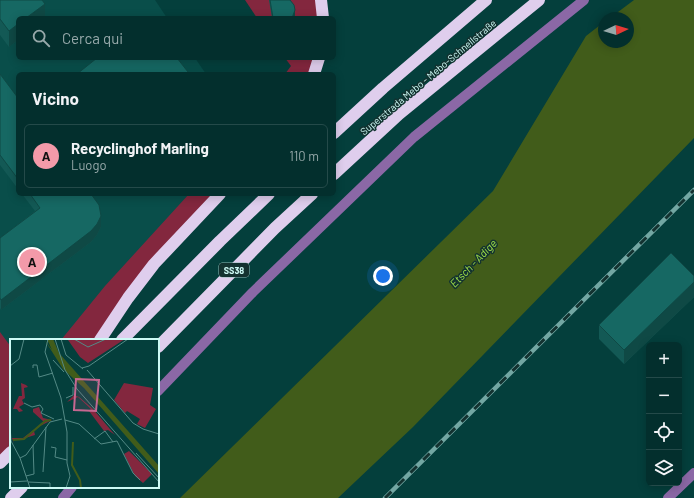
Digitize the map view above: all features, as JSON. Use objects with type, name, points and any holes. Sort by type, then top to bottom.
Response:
[{"type":"highway","points":[[321,0],[323,16]]},
{"type":"highway","name":"Superstrada Mebo - Mebo-Schnellstraße","points":[[336,131],[379,91],[486,0]]},
{"type":"highway","name":"Superstrada Mebo - Mebo-Schnellstraße","points":[[336,172],[399,114],[539,0]]},
{"type":"highway","points":[[315,72],[318,60]]},
{"type":"highway","points":[[101,339],[128,298],[154,264],[218,196]]},
{"type":"highway","points":[[123,339],[220,241],[268,196]]},
{"type":"highway","name":"SS38","points":[[159,346],[275,228],[310,196]]},
{"type":"highway","points":[[0,463],[10,453]]},
{"type":"highway","points":[[12,498],[21,488]]},
{"type":"street","points":[[159,390],[252,292],[414,137],[584,0]]},
{"type":"street","points":[[668,498],[694,473]]},
{"type":"street","points":[[63,498],[71,488]]},
{"type":"shaded area","points":[[0,0],[155,0],[166,16],[16,16],[16,60],[196,60],[205,72],[16,72],[16,196],[218,196],[193,222],[101,339],[10,339],[10,453],[0,463]]},
{"type":"shaded area","points":[[245,0],[321,0],[323,16],[256,16]]},
{"type":"shaded area","points":[[286,60],[318,60],[315,72],[286,72],[291,66]]},
{"type":"shaded area","points":[[187,196],[218,196],[193,222],[101,339],[62,339],[105,286]]},
{"type":"shaded area","points":[[0,332],[10,346],[10,453],[0,463]]},
{"type":"water","name":"Etsch - Adige","points":[[634,0],[694,0],[694,138],[413,427],[338,498],[180,498],[493,191],[586,36],[598,27],[598,48],[634,48],[634,12],[618,12]]},
{"type":"building","points":[[0,0],[42,0],[45,4],[29,16],[16,16],[16,26],[9,31],[0,19]]},
{"type":"building","points":[[270,0],[290,0],[294,5],[295,10],[293,16],[273,16]]},
{"type":"building","points":[[94,60],[179,60],[188,72],[80,72]]},
{"type":"building","points":[[0,74],[16,95],[16,176],[0,155]]},
{"type":"building","points":[[31,196],[92,196],[99,205],[101,216],[91,231],[1,300],[0,238],[40,208]]},
{"type":"building","points":[[671,253],[694,276],[694,282],[624,350],[599,325]]},
{"type":"railway","points":[[385,498],[694,190]]},
{"type":"place","name":"Recyclinghof Marling","points":[[32,262]]}]
